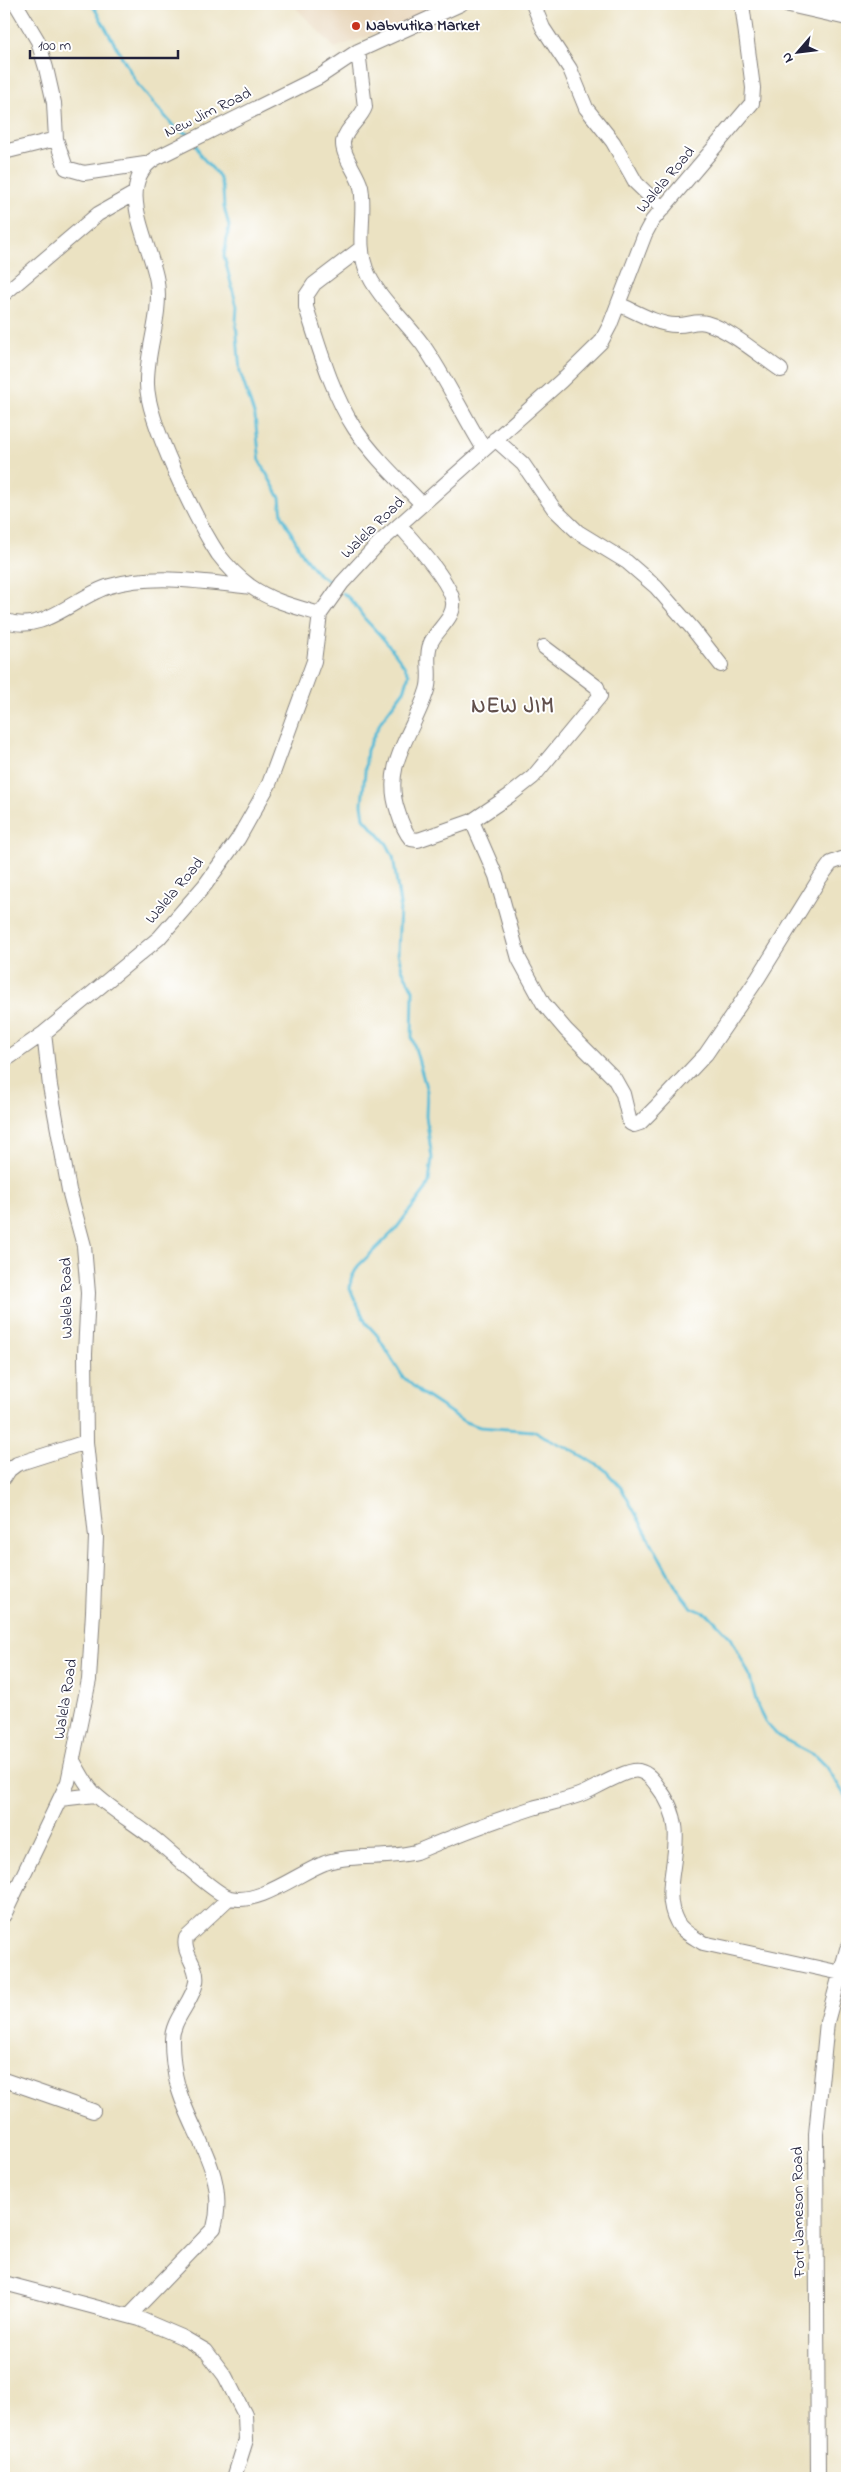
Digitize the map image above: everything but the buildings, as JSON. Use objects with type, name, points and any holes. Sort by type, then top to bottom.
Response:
[{"type":"street","points":[[4,152],[56,139],[54,103],[38,41],[16,4]]},
{"type":"street","name":"New Jim Road","points":[[56,139],[66,168],[84,173],[145,164],[319,77],[358,51],[461,4]]},
{"type":"street","points":[[533,4],[543,28],[570,69],[586,108],[614,142],[636,183],[663,209]]},
{"type":"street","name":"Walela Road","points":[[4,1915],[60,1799],[73,1761],[89,1680],[93,1612],[96,1537],[86,1442],[85,1354],[88,1293],[84,1246],[69,1190],[50,1086],[44,1033],[159,938],[205,886],[238,839],[269,784],[286,740],[314,661],[320,614],[342,582],[379,543],[561,381],[601,342],[610,325],[645,234],[663,209],[752,103],[753,88],[744,35],[742,4]]},
{"type":"street","points":[[785,4],[847,18]]},
{"type":"street","points":[[358,51],[365,107],[362,115],[343,140],[343,149],[359,179],[362,192],[360,249],[367,271],[379,291],[423,345],[484,449]]},
{"type":"street","points":[[145,164],[138,178],[134,193],[147,250],[157,281],[158,301],[146,385],[166,449],[202,527],[219,554],[234,572],[251,587],[283,604],[320,614]]},
{"type":"street","points":[[4,294],[98,214],[134,193]]},
{"type":"street","points":[[360,249],[314,284],[306,296],[306,308],[328,373],[354,428],[379,460],[422,504]]},
{"type":"street","points":[[618,304],[666,324],[676,325],[699,322],[708,324],[736,339],[781,370]]},
{"type":"street","points":[[495,439],[524,464],[554,510],[578,532],[627,562],[656,588],[692,628],[721,665]]},
{"type":"street","points":[[399,525],[445,583],[454,602],[453,610],[430,643],[428,654],[430,672],[428,689],[404,739],[394,771],[392,796],[405,833],[411,839],[418,840],[472,821],[533,777],[600,696],[597,687],[544,646]]},
{"type":"street","points":[[4,620],[15,625],[34,623],[63,611],[107,586],[126,582],[189,580],[251,587]]},
{"type":"street","points":[[472,821],[496,876],[519,959],[543,1003],[566,1030],[614,1078],[623,1094],[630,1122],[634,1125],[650,1113],[706,1054],[758,978],[820,878],[831,863],[847,857]]},
{"type":"street","points":[[4,1061],[44,1033]]},
{"type":"street","points":[[4,1478],[8,1470],[17,1464],[86,1442]]},
{"type":"street","points":[[73,1761],[95,1795],[229,1898],[244,1898],[264,1893],[325,1864],[345,1858],[403,1856],[416,1852],[496,1820],[576,1797],[627,1771],[638,1770],[649,1775],[662,1791],[673,1813],[677,1828],[676,1855],[671,1879],[672,1910],[677,1922],[686,1932],[703,1943],[841,1973]]},
{"type":"street","points":[[60,1799],[95,1795]]},
{"type":"street","points":[[129,2316],[214,2228],[217,2217],[218,2199],[210,2161],[178,2087],[171,2038],[196,1983],[196,1972],[185,1947],[186,1938],[229,1898]]},
{"type":"street","name":"Fort Jameson Road","points":[[818,2478],[816,2134],[827,2022],[847,1949]]},
{"type":"street","points":[[4,2080],[93,2111]]},
{"type":"street","points":[[4,2283],[129,2316],[182,2337],[206,2351],[225,2376],[245,2416],[246,2440],[234,2478]]},
{"type":"shaded area","name":"Nabvutika Market","points":[[292,4],[460,4],[335,48]]},
{"type":"waterway","points":[[92,4],[138,85],[176,129],[190,135]]},
{"type":"waterway","points":[[195,142],[201,156],[219,176],[223,190],[224,207],[229,226],[224,256],[237,307],[236,322],[240,372],[255,417],[260,462],[280,498],[282,515],[303,555],[318,574],[335,585]]},
{"type":"waterway","points":[[343,593],[389,645],[409,674],[405,689],[381,721],[367,750],[362,804],[364,818],[387,844],[393,856],[400,905],[398,953],[402,969],[413,990],[412,1037],[427,1091],[426,1116],[432,1158],[429,1182],[426,1189],[395,1230],[358,1266],[351,1279],[350,1289],[366,1323],[377,1335],[403,1377],[421,1393],[465,1422],[480,1427],[533,1431],[572,1450],[604,1469],[622,1489],[677,1589],[691,1607],[709,1615],[731,1638],[749,1674],[758,1708],[765,1722],[778,1736],[816,1756],[827,1767],[847,1799]]},
{"type":"place","name":"Nabvutika Market","points":[[356,26]]},
{"type":"district","name":"NEW JIM","points":[[513,707]]}]
